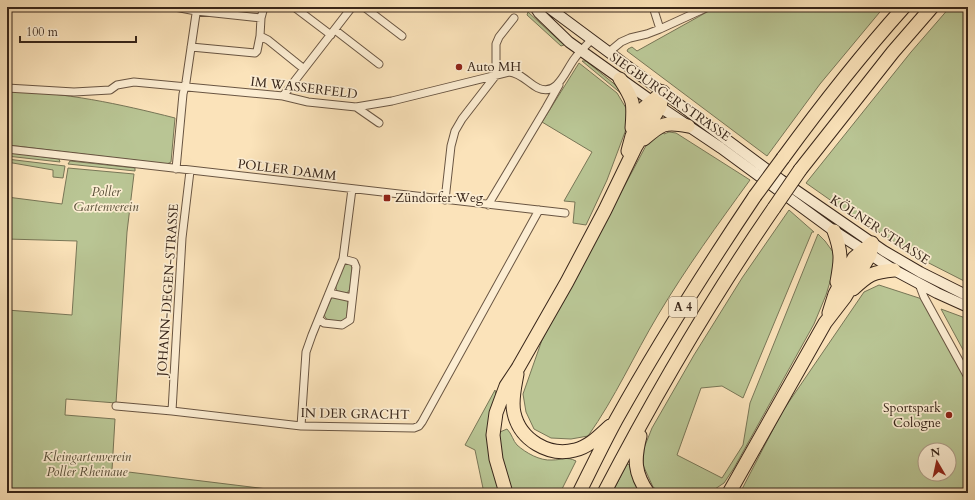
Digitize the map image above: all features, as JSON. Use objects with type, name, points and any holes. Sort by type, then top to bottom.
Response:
[{"type":"highway","name":"A 4","points":[[579,493],[616,421],[716,253],[755,196],[832,93],[876,38],[904,7]]},
{"type":"highway","name":"A 4","points":[[604,493],[693,332],[740,256],[800,170],[893,52],[932,7]]},
{"type":"highway","points":[[620,79],[631,95],[633,105],[634,141]]},
{"type":"highway","points":[[506,493],[496,459],[493,435],[496,413],[506,386],[518,368],[567,282],[605,210],[624,169],[634,141],[663,92]]},
{"type":"highway","points":[[634,141],[662,125],[670,123],[688,126]]},
{"type":"highway","points":[[834,231],[840,246],[840,296]]},
{"type":"highway","points":[[729,493],[840,296],[854,258],[868,249]]},
{"type":"highway","points":[[840,296],[872,274],[894,270]]},
{"type":"highway","points":[[518,368],[513,397],[514,413],[519,426],[528,438],[540,447],[559,452],[576,450],[591,443],[616,421]]},
{"type":"highway","points":[[646,415],[636,452],[636,463],[638,474],[648,493]]},
{"type":"highway","points":[[721,493],[736,479]]},
{"type":"main road","name":"SIEGBURGER STRASSE","points":[[535,7],[538,13],[566,40],[721,148],[795,202]]},
{"type":"main road","name":"SIEGBURGER STRASSE","points":[[548,7],[781,180]]},
{"type":"main road","name":"KÖLNER STRASSE","points":[[781,180],[894,270],[919,284],[968,307]]},
{"type":"main road","name":"KÖLNER STRASSE","points":[[795,202],[834,231],[868,249],[920,272],[968,296]]},
{"type":"street","points":[[175,7],[261,18]]},
{"type":"street","points":[[191,47],[253,54],[256,52],[260,36],[261,18],[264,7]]},
{"type":"street","points":[[294,7],[379,64]]},
{"type":"street","points":[[283,96],[352,7]]},
{"type":"street","points":[[364,7],[402,36]]},
{"type":"street","points":[[653,7],[660,29]]},
{"type":"street","points":[[609,52],[621,42],[660,29],[708,7]]},
{"type":"street","points":[[176,169],[185,87],[197,9]]},
{"type":"street","points":[[445,200],[455,131],[462,119],[496,75],[496,44],[499,37],[514,18]]},
{"type":"street","points":[[260,36],[274,44],[304,69]]},
{"type":"street","name":"IM WASSERFELD","points":[[7,88],[74,92],[110,90],[117,85],[134,82],[283,96],[308,102],[356,107],[392,101],[496,75],[514,73],[536,87],[545,90],[553,88],[561,80],[572,62],[592,39]]},
{"type":"street","points":[[488,205],[561,80]]},
{"type":"street","points":[[356,107],[379,122]]},
{"type":"street","name":"POLLER DAMM","points":[[7,149],[565,213]]},
{"type":"street","name":"JOHANN-DEGEN-STRASSE","points":[[172,411],[182,238],[190,171]]},
{"type":"street","points":[[301,426],[306,352],[344,259],[352,189]]},
{"type":"street","name":"IN DER GRACHT","points":[[116,406],[301,426],[407,428],[419,426],[539,210]]},
{"type":"street","points":[[319,319],[324,323],[342,325],[350,320],[356,267],[354,262],[344,259]]},
{"type":"street","points":[[919,284],[924,297],[968,377]]},
{"type":"street","points":[[329,293],[352,298]]},
{"type":"green space","points":[[716,7],[884,7],[820,84],[767,156],[627,51],[632,47],[637,51]]},
{"type":"green space","points":[[950,7],[968,7],[968,283],[921,259],[843,209],[806,183],[911,52]]},
{"type":"green space","points":[[528,12],[564,45],[561,46],[527,15]]},
{"type":"green space","points":[[582,61],[586,61],[618,87],[623,95]]},
{"type":"green space","points":[[579,63],[617,93],[626,108],[630,109],[628,124],[607,180],[586,225],[573,223],[575,202],[564,201],[592,152],[542,122]]},
{"type":"green space","points":[[7,91],[71,96],[134,108],[175,118],[171,162],[167,164],[7,145]]},
{"type":"green space","points":[[662,129],[664,134],[669,132],[676,133],[750,180],[702,246],[680,280],[649,330],[616,392],[588,436],[571,439],[551,438],[534,429],[526,412],[523,394],[542,340],[648,142]]},
{"type":"green space","points":[[7,152],[59,159],[60,162],[7,156]]},
{"type":"green space","points":[[7,159],[65,166],[63,178],[53,177],[53,170],[7,162]]},
{"type":"green space","points":[[70,161],[135,168],[135,171],[68,164]]},
{"type":"green space","points":[[68,168],[134,174],[127,232],[116,403],[66,399],[65,415],[115,419],[112,470],[300,493],[7,493],[7,310],[72,315],[77,241],[7,239],[7,197],[62,204]]},
{"type":"green space","points":[[789,210],[814,232],[812,232],[743,398],[722,386],[701,388],[677,455],[722,478],[743,445],[750,403],[818,234],[833,252],[836,262],[826,295],[814,324],[734,468],[724,483],[709,493],[662,493],[653,487],[643,465],[644,448],[652,428],[694,355],[742,278]]},
{"type":"green space","points":[[346,263],[351,264],[352,266],[350,289],[347,293],[338,292],[336,289],[336,282]]},
{"type":"green space","points":[[879,285],[922,299],[968,380],[968,493],[740,493],[782,412],[864,292]]},
{"type":"green space","points":[[332,297],[346,300],[348,302],[347,318],[343,322],[331,321],[325,317],[324,314]]},
{"type":"green space","points":[[941,309],[968,319],[968,359]]},
{"type":"green space","points":[[495,390],[500,493],[484,493],[475,450],[465,445]]},
{"type":"green space","points":[[507,429],[514,442],[533,456],[547,460],[567,458],[576,461],[560,493],[511,493],[502,462],[499,445],[500,432]]},
{"type":"green space","points":[[627,464],[631,465],[643,493],[612,493]]},
{"type":"place","name":"Auto MH","points":[[459,67]]},
{"type":"place","name":"Zündorfer Weg","points":[[387,198]]},
{"type":"place","name":"Sportspark Cologne","points":[[949,415]]},
{"type":"park label","name":"Poller Gartenverein","points":[[106,200]]},
{"type":"park label","name":"Kleingartenverein Poller Rheinaue","points":[[87,464]]}]
